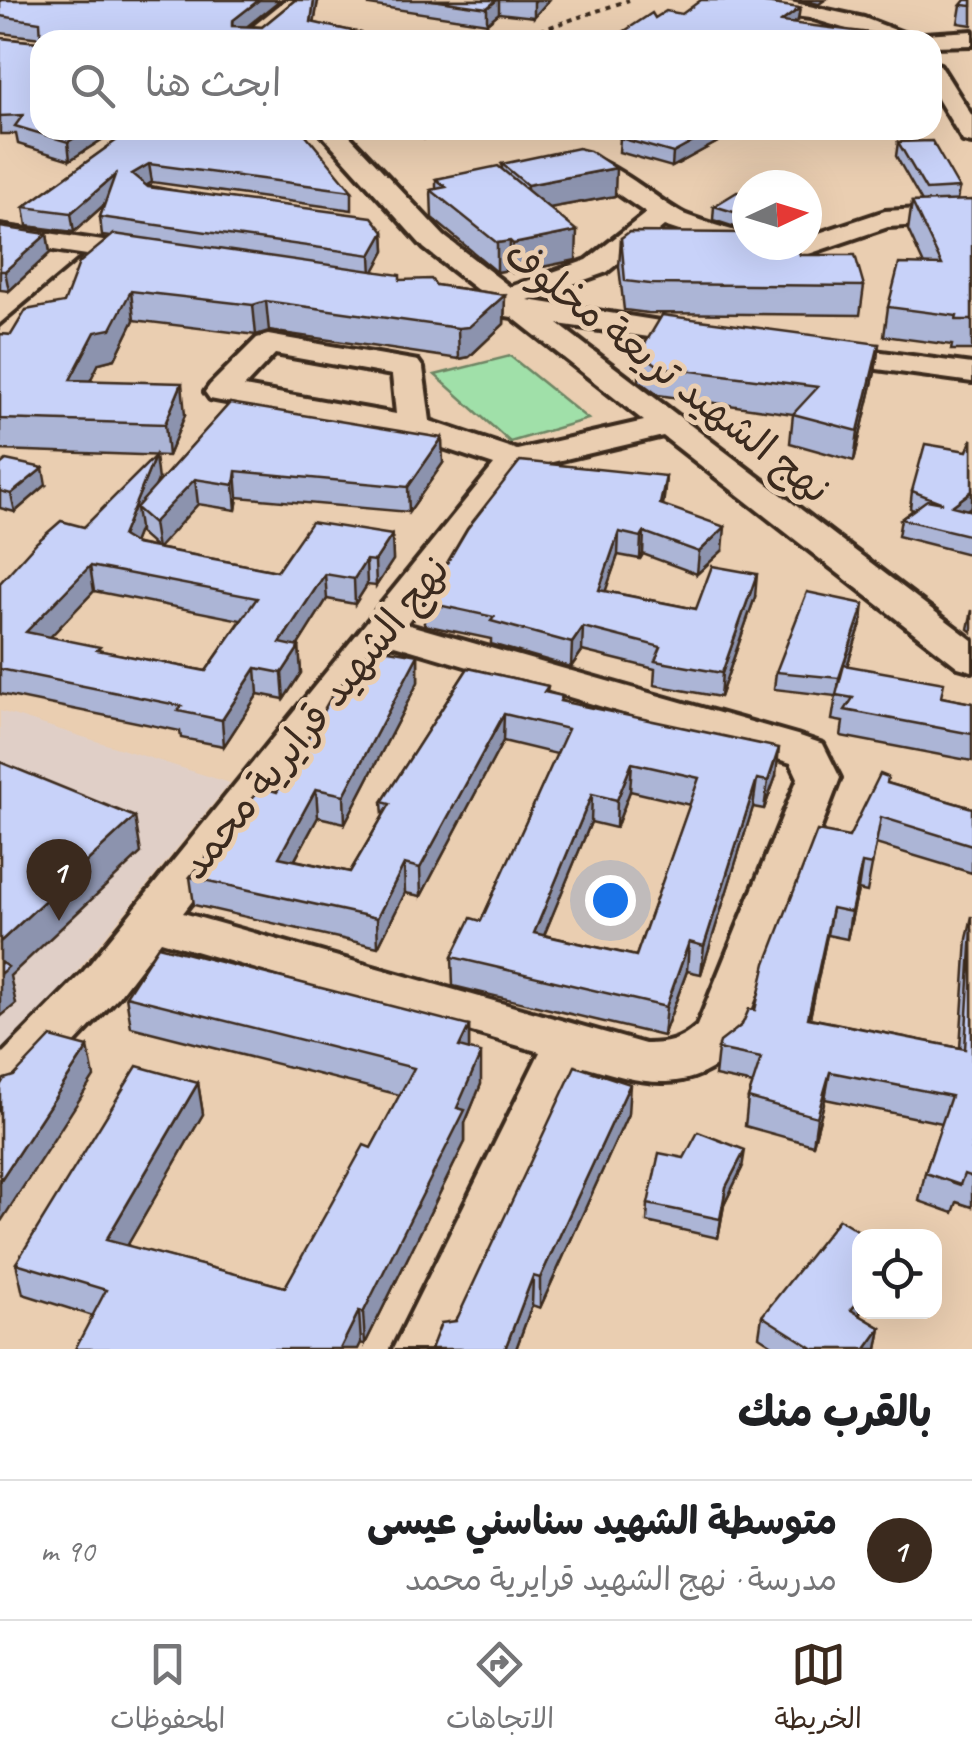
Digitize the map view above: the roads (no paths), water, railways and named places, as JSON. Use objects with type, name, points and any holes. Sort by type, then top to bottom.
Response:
[{"type":"street","points":[[260,30],[299,0]]},
{"type":"street","points":[[714,0],[804,9],[876,30]]},
{"type":"street","points":[[808,0],[899,30]]},
{"type":"street","points":[[942,39],[972,38]]},
{"type":"street","points":[[942,60],[972,94]]},
{"type":"street","points":[[942,86],[972,136]]},
{"type":"street","name":"نهج الشهيد تريعة مخلوف","points":[[337,140],[389,215],[422,231],[972,659]]},
{"type":"street","points":[[550,167],[577,162],[592,165],[664,214],[702,232],[732,240]]},
{"type":"street","points":[[389,215],[430,196]]},
{"type":"street","points":[[0,231],[27,208]]},
{"type":"street","points":[[511,304],[597,266],[664,214]]},
{"type":"street","points":[[822,241],[884,219],[972,214]]},
{"type":"street","points":[[0,231],[188,261]]},
{"type":"street","points":[[0,343],[110,250]]},
{"type":"street","points":[[421,295],[511,304],[730,340]]},
{"type":"street","points":[[414,427],[407,368],[268,344],[221,392],[414,427],[515,461],[672,424]]},
{"type":"street","points":[[785,348],[972,373]]},
{"type":"street","name":"نهج الشهيد قرايرية محمد","points":[[0,1089],[101,984],[515,461]]},
{"type":"street","points":[[151,922],[645,1064],[672,1065],[694,1058],[718,1037],[819,778],[808,754],[380,629]]},
{"type":"street","points":[[422,1349],[569,1044]]},
{"type":"place","name":"متوسطة الشهيد سناسني عيسى","points":[[59,921]]}]
